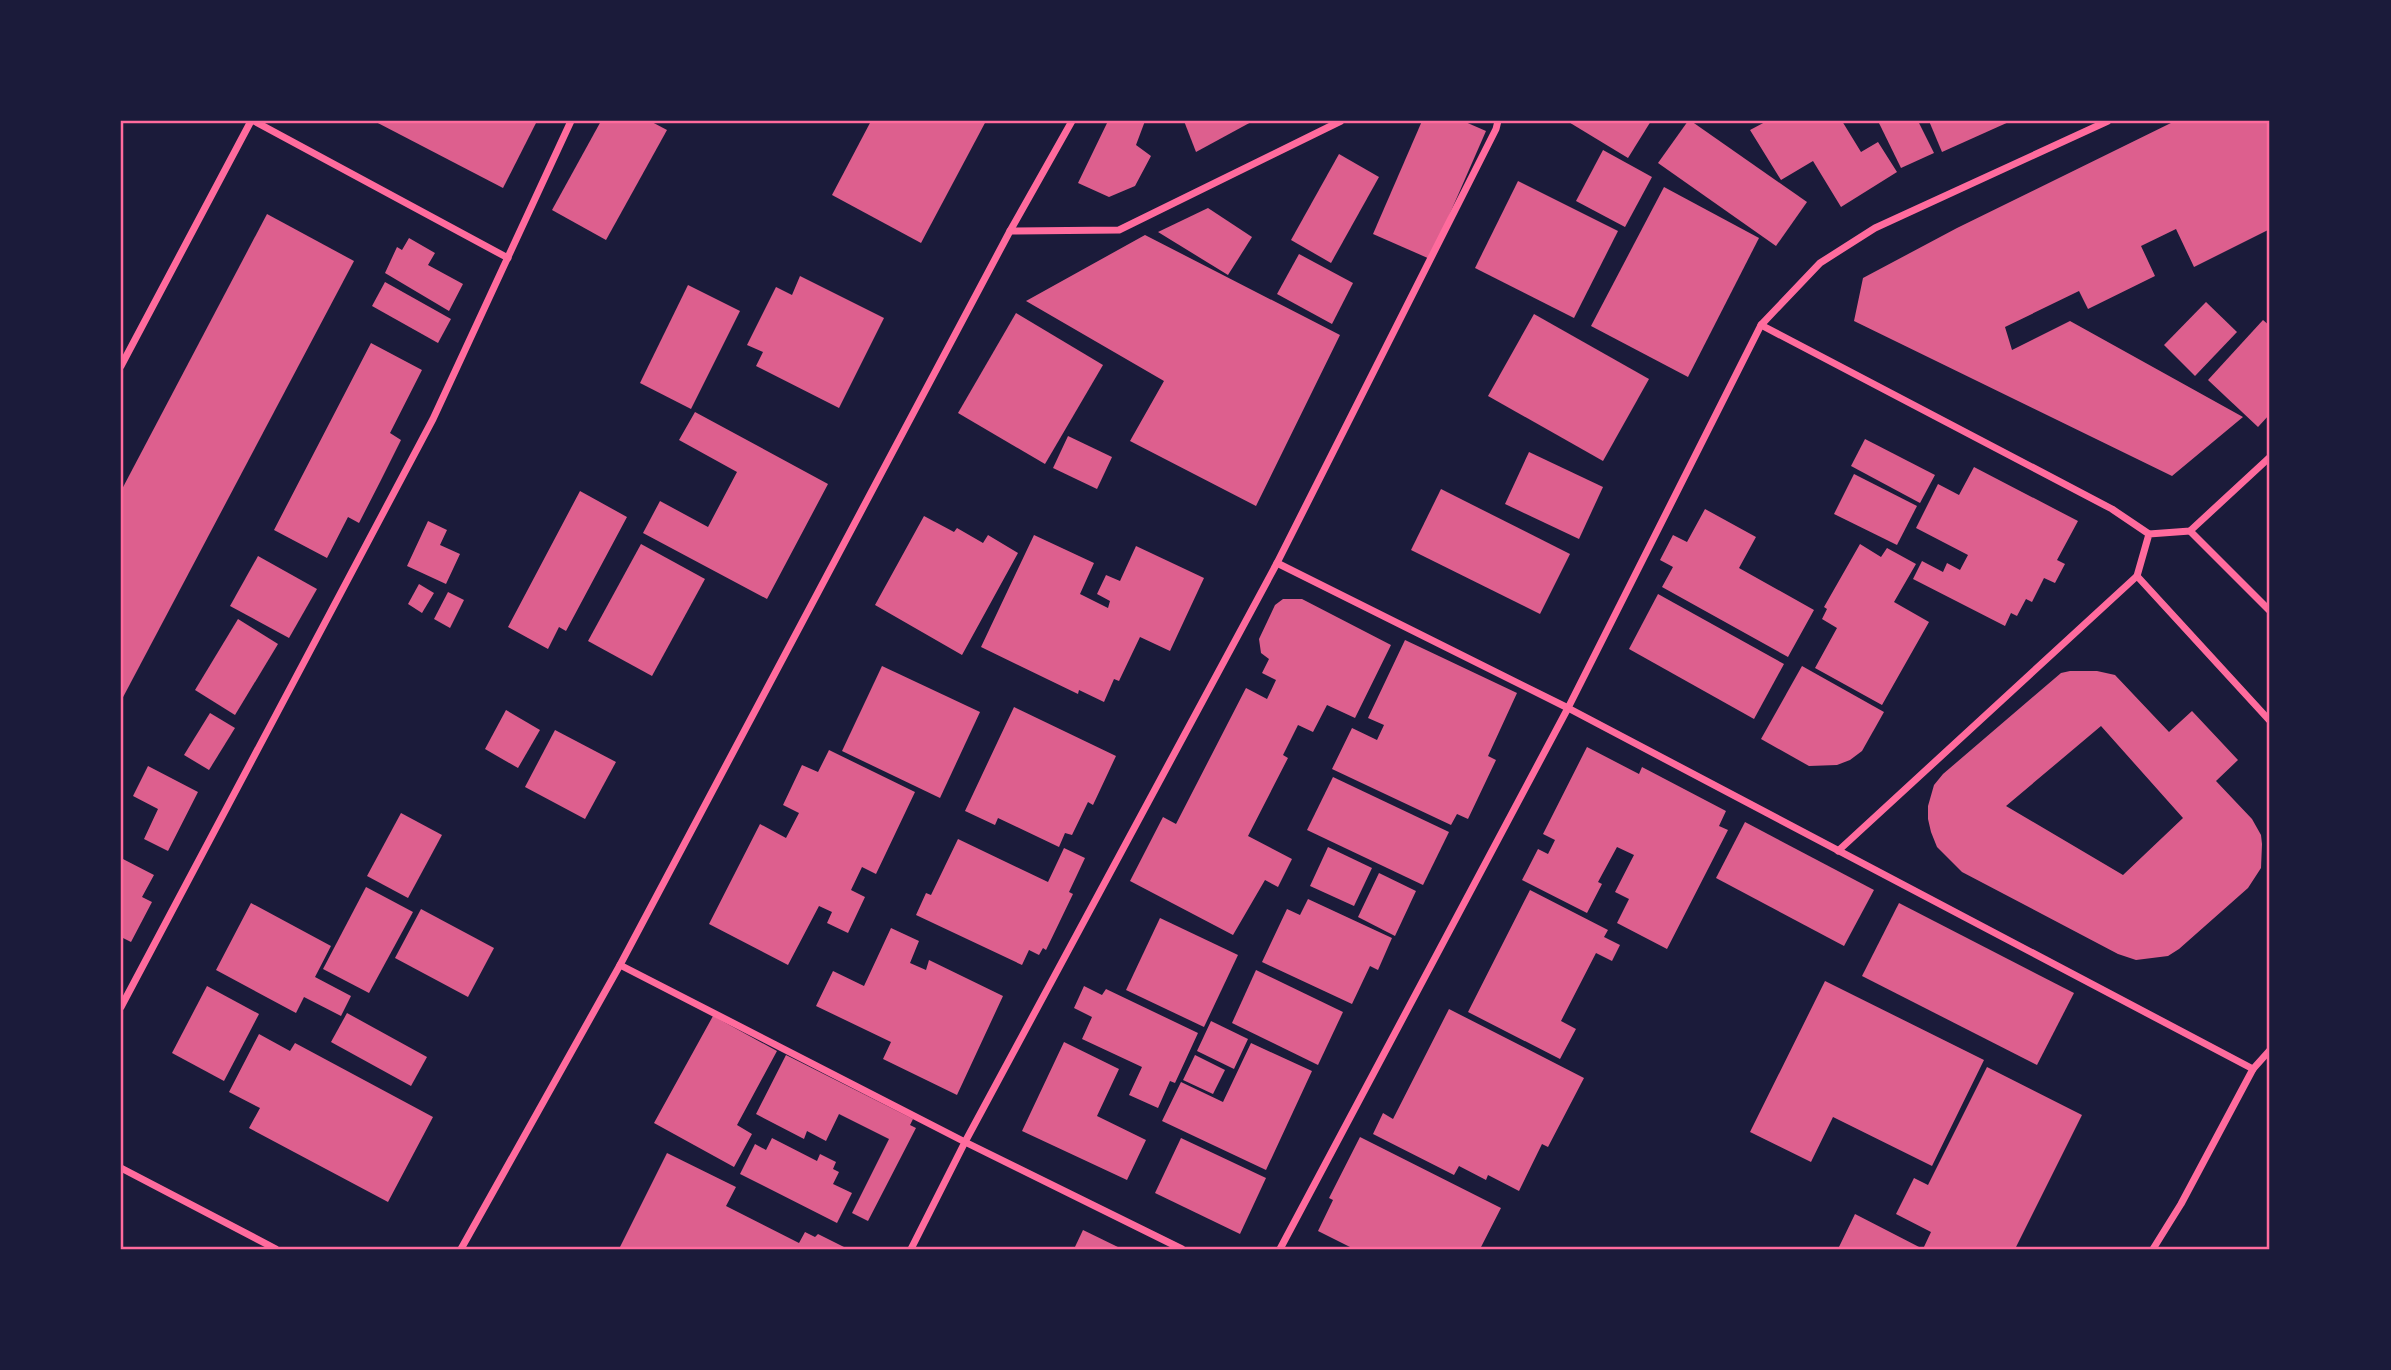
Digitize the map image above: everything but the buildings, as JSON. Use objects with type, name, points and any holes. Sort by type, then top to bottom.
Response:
[{"type":"street","points":[[121,366],[252,121],[508,258]]},
{"type":"street","points":[[121,1007],[433,419],[571,121]]},
{"type":"street","points":[[461,1249],[620,965],[1010,231],[1072,121]]},
{"type":"street","points":[[1010,231],[1119,230],[1341,121]]},
{"type":"street","points":[[911,1249],[965,1142],[1276,563],[1498,121]]},
{"type":"street","points":[[1280,1249],[1568,708],[1761,325],[1820,263],[1875,228],[2108,121]]},
{"type":"street","points":[[1761,325],[2112,509],[2149,534],[2190,531],[2270,457]]},
{"type":"street","points":[[2190,531],[2270,611]]},
{"type":"street","points":[[1838,851],[2137,576],[2149,534]]},
{"type":"street","points":[[1276,563],[1568,708],[2253,1069]]},
{"type":"street","points":[[2137,576],[2270,721]]},
{"type":"street","points":[[620,965],[965,1142],[1182,1249]]},
{"type":"street","points":[[2153,1249],[2181,1204],[2253,1069],[2270,1050]]},
{"type":"street","points":[[121,1168],[276,1249]]}]
